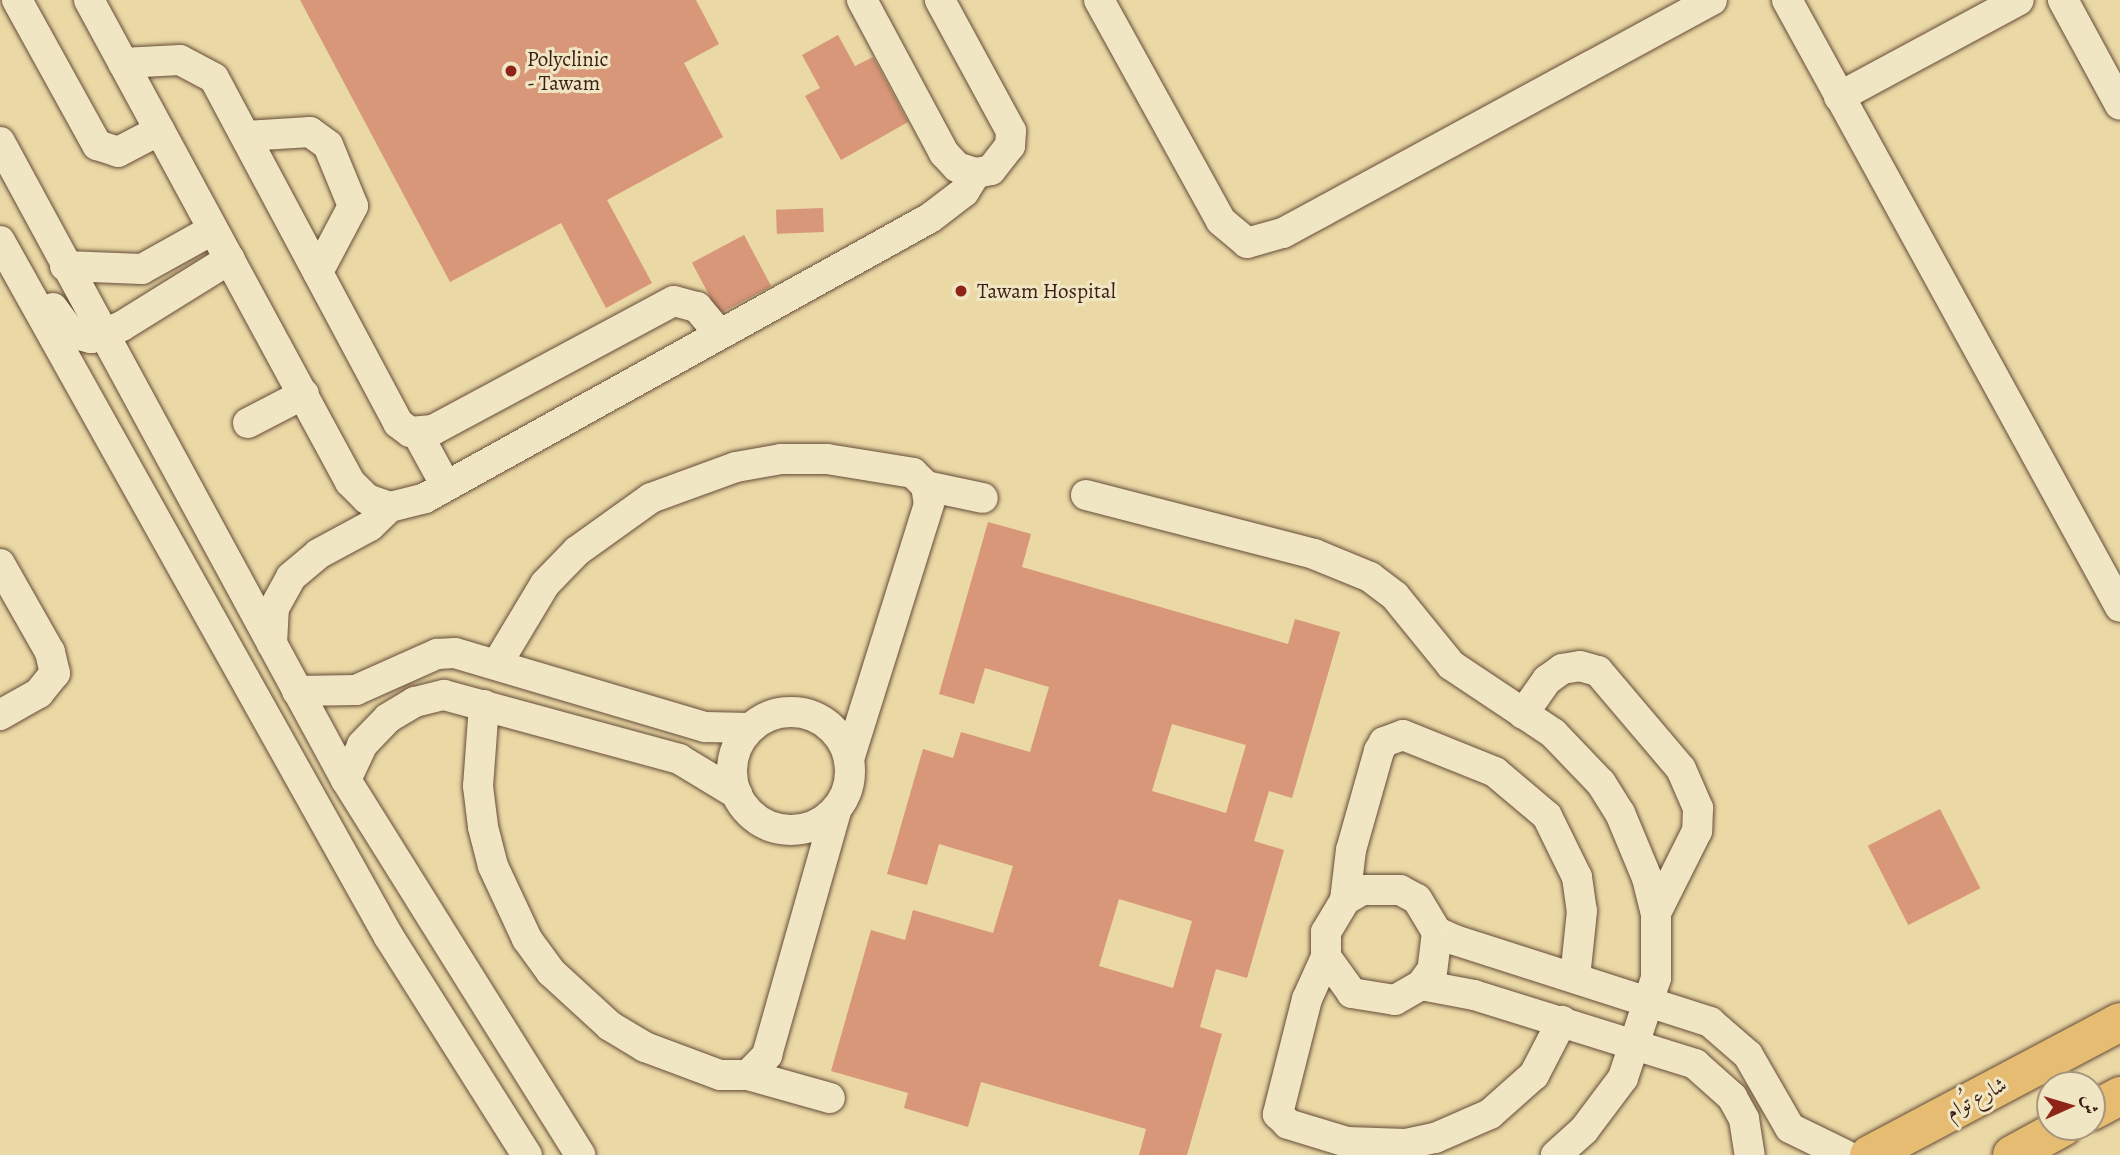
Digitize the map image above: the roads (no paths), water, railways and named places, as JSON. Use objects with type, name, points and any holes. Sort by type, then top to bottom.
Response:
[{"type":"main road","name":"شارع تُوام","points":[[1869,1155],[2120,1022]]},
{"type":"main road","points":[[2012,1155],[2038,1141]]},
{"type":"street","points":[[17,0],[97,145],[118,152],[160,130]]},
{"type":"street","points":[[89,0],[350,482],[367,499],[390,507],[414,504],[930,218],[964,192],[976,173],[1003,160],[1011,131],[940,0]]},
{"type":"street","points":[[862,0],[944,153],[957,167],[976,173]]},
{"type":"street","points":[[1099,0],[1221,221],[1247,243],[1283,233],[1712,0]]},
{"type":"street","points":[[1787,0],[2120,607]]},
{"type":"street","points":[[1839,97],[2019,0]]},
{"type":"street","points":[[2063,0],[2120,105]]},
{"type":"street","points":[[123,63],[180,60],[205,69],[246,136],[398,423],[417,433],[446,486]]},
{"type":"street","points":[[246,136],[310,132],[328,145],[353,206],[318,272]]},
{"type":"street","points":[[0,142],[346,780],[580,1155]]},
{"type":"street","points":[[65,266],[142,269],[212,230]]},
{"type":"street","points":[[5,249],[26,268],[71,333],[84,339],[103,333],[230,260]]},
{"type":"street","points":[[5,249],[389,937],[527,1155]]},
{"type":"street","points":[[417,433],[433,430],[674,301],[697,307],[719,333]]},
{"type":"street","points":[[248,423],[304,394]]},
{"type":"street","points":[[497,664],[526,612],[577,551],[651,498],[693,480],[781,459],[827,458],[913,473],[926,486],[983,498]]},
{"type":"street","points":[[748,1075],[766,1055],[836,811],[850,778],[849,760],[929,504],[926,486]]},
{"type":"street","points":[[1086,495],[1343,563],[1395,596],[1473,684],[1553,733],[1601,783],[1636,844],[1656,913],[1652,1002],[1638,1043],[1605,1105],[1556,1155]]},
{"type":"street","points":[[272,644],[274,608],[291,577],[318,554],[370,526],[390,507]]},
{"type":"street","points":[[0,564],[50,652],[55,673],[38,693],[0,715]]},
{"type":"street","points":[[297,691],[356,690],[437,654],[497,664],[705,727],[750,728]]},
{"type":"street","points":[[1523,714],[1547,680],[1562,669],[1580,666],[1598,671],[1681,769],[1698,808],[1696,831],[1656,913]]},
{"type":"street","points":[[346,780],[374,730],[415,702],[444,695],[679,759],[737,794]]},
{"type":"street","points":[[484,705],[478,786],[483,827],[492,866],[527,939],[560,981],[610,1026],[682,1063],[720,1075],[748,1075],[830,1098]]},
{"type":"street","points":[[836,811],[802,830],[781,830],[747,811],[737,794],[733,759],[750,728],[768,716],[810,715],[835,732],[849,760]]},
{"type":"street","points":[[1345,900],[1351,850],[1380,751],[1384,741],[1403,735],[1495,772],[1547,816],[1577,877],[1582,911],[1575,978]]},
{"type":"street","points":[[1326,957],[1340,984],[1366,999],[1395,1000],[1421,985],[1438,951],[1437,932],[1417,900],[1400,890],[1371,888],[1345,900],[1330,920],[1326,957],[1307,999],[1278,1114],[1288,1124],[1347,1142],[1416,1142],[1490,1114],[1534,1075],[1562,1021]]},
{"type":"street","points":[[1437,932],[1652,1002],[1724,1031],[1748,1055],[1790,1128],[1845,1155]]},
{"type":"street","points":[[1421,985],[1562,1021],[1638,1043],[1695,1064],[1721,1084],[1744,1119],[1750,1155]]},
{"type":"place","name":"Polyclinic - Tawam","points":[[511,71]]},
{"type":"place","name":"Tawam Hospital","points":[[961,291]]}]
